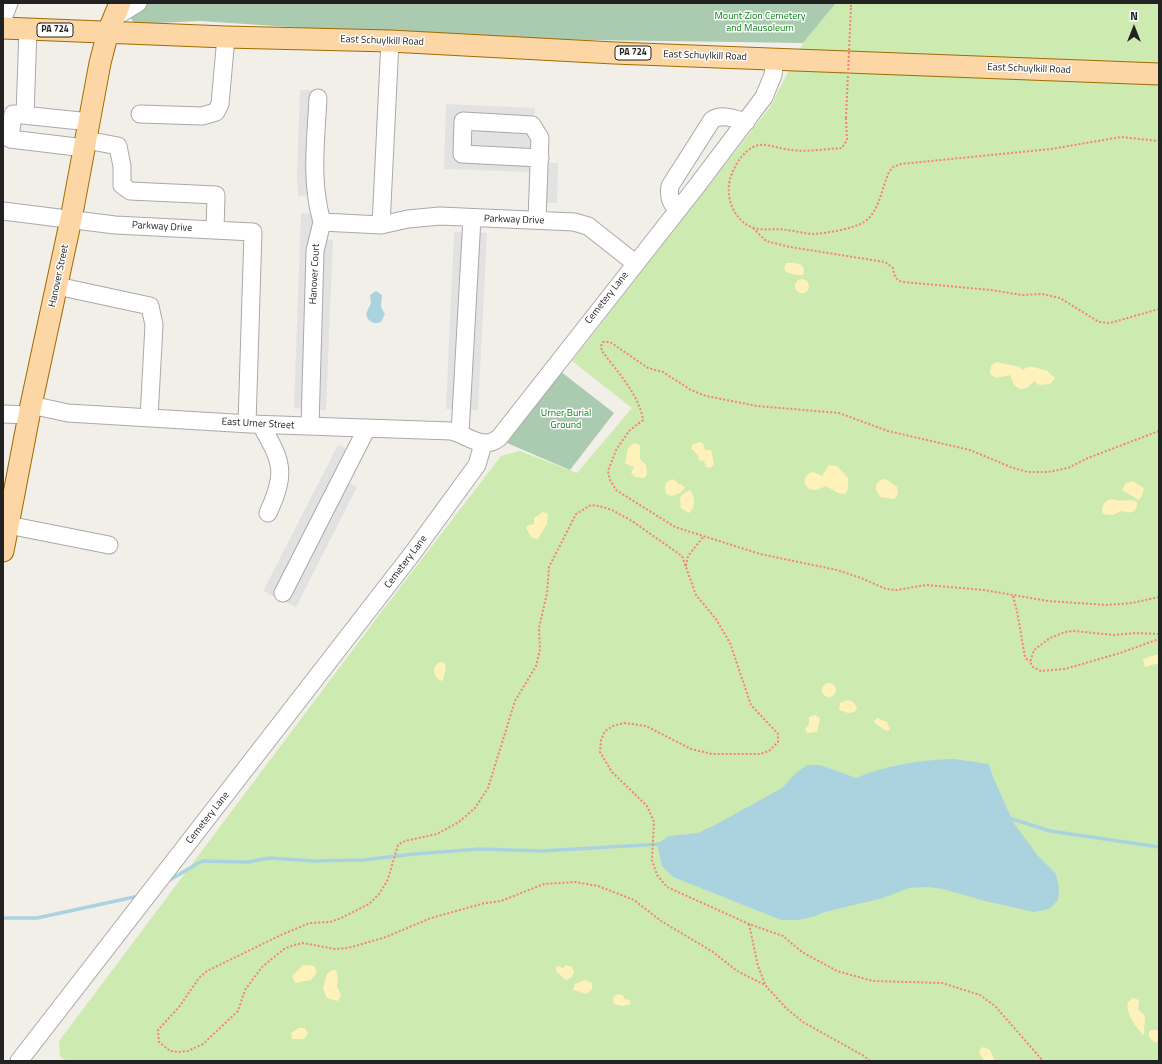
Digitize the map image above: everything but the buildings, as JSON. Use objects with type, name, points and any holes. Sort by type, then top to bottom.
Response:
[{"type":"main road","name":"PA 724","points":[[3,28],[28,29],[114,17]]},
{"type":"main road","name":"East Schuylkill Road","points":[[114,17],[226,37],[390,41],[614,53],[775,58],[1159,74]]},
{"type":"main road","name":"Hanover Street","points":[[3,550],[30,410],[72,219],[87,137],[114,17]]},
{"type":"street","points":[[3,18],[9,3]]},
{"type":"street","points":[[114,17],[138,3]]},
{"type":"street","points":[[28,29],[10,139],[87,137]]},
{"type":"street","points":[[140,114],[202,116],[216,112],[220,104],[226,37]]},
{"type":"street","points":[[318,98],[315,167],[316,204],[322,222],[381,225],[390,41]]},
{"type":"street","name":"Cemetery Lane","points":[[19,1061],[412,554],[477,466],[483,444],[493,443],[499,438],[746,122],[767,91],[773,75],[775,58]]},
{"type":"street","points":[[13,114],[118,146],[122,166],[122,185],[130,191],[216,195],[215,230]]},
{"type":"street","points":[[677,212],[670,201],[670,186],[712,120],[717,117],[724,116],[746,122]]},
{"type":"street","points":[[537,220],[540,158],[540,138],[532,125],[463,121],[462,154],[540,158]]},
{"type":"street","name":"Parkway Drive","points":[[3,211],[122,225],[253,232],[254,424]]},
{"type":"street","name":"Parkway Drive","points":[[381,225],[408,219],[440,216],[574,222],[588,226],[635,263]]},
{"type":"street","points":[[460,433],[472,218]]},
{"type":"street","name":"Hanover Court","points":[[310,426],[315,251],[322,222]]},
{"type":"street","points":[[57,286],[150,306],[154,325],[149,418]]},
{"type":"street","name":"East Urner Street","points":[[3,414],[30,410],[254,424],[451,430],[483,444]]},
{"type":"street","points":[[254,424],[280,460],[280,476],[276,497],[268,513]]},
{"type":"street","points":[[283,593],[367,428]]},
{"type":"street","points":[[8,525],[109,546]]},
{"type":"path","points":[[851,3],[846,118],[847,140],[842,148],[786,150],[763,144],[752,148],[741,158],[730,179],[728,190],[730,203],[739,217],[766,241],[790,247],[885,262],[893,268],[893,274],[898,280],[903,282],[991,290],[1022,295],[1042,294],[1060,298],[1099,322],[1110,323],[1159,309]]},
{"type":"path","points":[[752,227],[761,229],[786,229],[814,234],[850,228],[865,222],[875,207],[889,172],[893,167],[901,164],[1051,149],[1121,137],[1159,141]]},
{"type":"path","points":[[1159,431],[1068,468],[1048,472],[1028,472],[1013,468],[970,450],[888,431],[839,413],[757,406],[706,396],[691,390],[663,372],[648,368],[610,342],[603,342],[601,346],[602,351],[628,386],[642,414],[643,420],[629,431],[610,460],[608,471],[610,480],[616,490],[674,528],[760,554],[837,570],[886,589],[897,590],[926,585],[984,590],[1048,601],[1107,605],[1132,603],[1159,597]]},
{"type":"path","points":[[765,985],[737,971],[713,952],[661,920],[634,900],[598,886],[575,882],[544,884],[501,901],[485,903],[431,918],[386,938],[360,945],[336,949],[303,943],[284,949],[262,967],[245,990],[238,1011],[203,1044],[188,1051],[178,1052],[170,1051],[159,1042],[158,1030],[179,1007],[196,981],[207,971],[283,934],[310,924],[330,922],[352,914],[369,904],[380,893],[388,879],[394,852],[398,845],[405,841],[437,834],[458,822],[475,808],[488,788],[515,701],[536,666],[540,650],[539,628],[547,593],[549,567],[576,514],[590,505],[612,510],[673,548],[682,556],[696,595],[716,619],[730,643],[751,705],[778,734],[778,742],[768,751],[760,754],[727,755],[691,749],[646,726],[636,723],[619,723],[606,731],[601,740],[600,752],[612,772],[647,806],[654,822],[652,858],[656,875],[667,887],[749,924],[783,936],[802,952],[820,963],[852,976],[873,981],[942,983],[980,995],[995,1006],[1043,1061]]},
{"type":"path","points":[[686,566],[688,556],[704,536]]},
{"type":"path","points":[[1012,596],[1017,611],[1025,657],[1033,667],[1041,672],[1065,669],[1120,653],[1159,639]]},
{"type":"path","points":[[1030,662],[1034,650],[1050,638],[1065,632],[1159,634]]},
{"type":"path","points":[[749,924],[758,966],[765,985],[786,1009],[803,1022],[864,1056],[870,1061]]},
{"type":"green space","name":"Mount Zion Cemetery and Mausoleum","points":[[127,3],[836,3],[803,43],[455,38],[200,21],[135,24],[125,10]]},
{"type":"green space","points":[[836,3],[1159,3],[1159,1061],[68,1061],[60,1057],[59,1041],[382,611],[501,456],[520,451],[577,473],[632,408],[572,361],[770,107],[803,43]]},
{"type":"green space","name":"Urner Burial Ground","points":[[560,371],[614,413],[570,470],[507,443]]},
{"type":"sand","points":[[786,263],[802,265],[804,270],[803,275],[796,275],[786,272],[784,268]]},
{"type":"sand","points":[[799,279],[805,279],[809,283],[809,289],[805,293],[799,293],[795,289],[795,283]]},
{"type":"sand","points":[[996,362],[1019,367],[1023,370],[1031,367],[1046,370],[1055,378],[1050,384],[1039,385],[1034,381],[1027,388],[1020,389],[1014,385],[1010,375],[996,378],[990,374],[991,366]]},
{"type":"sand","points":[[701,442],[704,445],[705,450],[711,450],[714,464],[710,468],[706,467],[704,461],[699,460],[698,455],[691,448],[693,444]]},
{"type":"sand","points":[[634,443],[640,445],[640,459],[646,465],[647,474],[644,478],[635,477],[631,473],[634,467],[625,463],[628,448]]},
{"type":"sand","points":[[829,465],[837,466],[848,478],[848,489],[845,494],[838,493],[826,486],[812,490],[806,486],[806,476],[813,472],[822,476]]},
{"type":"sand","points":[[672,479],[685,488],[680,493],[672,496],[666,494],[665,488],[666,483]]},
{"type":"sand","points":[[886,479],[897,487],[898,494],[894,499],[880,497],[876,490],[876,485],[880,480]]},
{"type":"sand","points":[[1132,481],[1144,488],[1142,496],[1139,500],[1122,490],[1125,484]]},
{"type":"sand","points":[[690,490],[693,496],[694,505],[689,513],[681,508],[680,498],[683,494]]},
{"type":"sand","points":[[1112,499],[1118,501],[1131,500],[1137,502],[1137,506],[1133,512],[1122,511],[1113,515],[1103,514],[1102,509],[1104,504]]},
{"type":"sand","points":[[543,512],[548,514],[547,524],[538,539],[532,538],[526,528],[528,525],[534,524],[534,518]]},
{"type":"sand","points":[[1159,654],[1159,663],[1145,667],[1143,659]]},
{"type":"sand","points":[[438,663],[445,663],[446,667],[443,680],[440,681],[435,675],[434,668]]},
{"type":"sand","points":[[829,683],[834,685],[836,690],[834,695],[829,697],[824,695],[822,690],[824,685]]},
{"type":"sand","points":[[848,700],[853,702],[857,707],[855,712],[848,713],[839,710],[840,703]]},
{"type":"sand","points":[[815,715],[820,718],[817,732],[807,733],[805,729],[809,724],[809,717]]},
{"type":"sand","points":[[877,718],[887,722],[890,730],[886,731],[875,723],[874,721]]},
{"type":"sand","points":[[303,965],[314,966],[317,972],[311,980],[295,983],[292,976]]},
{"type":"sand","points":[[566,965],[572,967],[574,971],[572,977],[566,980],[556,971],[556,967],[558,966],[563,968]]},
{"type":"sand","points":[[333,970],[336,970],[338,978],[337,987],[341,995],[338,1001],[327,998],[323,989],[327,974]]},
{"type":"sand","points":[[585,980],[592,983],[592,989],[587,994],[573,990],[575,984]]},
{"type":"sand","points":[[617,994],[623,995],[624,999],[629,1000],[631,1004],[622,1006],[614,1004],[613,998]]},
{"type":"sand","points":[[1133,998],[1139,1000],[1138,1009],[1145,1016],[1144,1035],[1135,1024],[1128,1011],[1128,1002]]},
{"type":"sand","points":[[299,1028],[305,1028],[308,1034],[303,1039],[292,1039],[291,1033]]},
{"type":"sand","points":[[1151,1030],[1159,1030],[1157,1043],[1149,1037],[1149,1032]]},
{"type":"sand","points":[[984,1047],[990,1050],[995,1061],[984,1061],[979,1052],[981,1048]]},
{"type":"shaded area","points":[[300,90],[312,90],[309,195],[298,196],[297,176]]},
{"type":"shaded area","points":[[446,104],[535,108],[532,172],[444,169]]},
{"type":"shaded area","points":[[547,163],[558,163],[557,203],[545,203]]},
{"type":"shaded area","points":[[301,213],[311,214],[322,239],[333,240],[326,410],[294,408]]},
{"type":"shaded area","points":[[454,232],[487,233],[478,410],[446,409]]},
{"type":"shaded area","points":[[338,445],[351,451],[348,482],[357,487],[296,607],[263,591]]},
{"type":"water","points":[[376,291],[382,295],[381,307],[385,314],[381,322],[376,323],[370,321],[366,314],[371,303],[370,295]]},
{"type":"water","points":[[954,759],[989,764],[993,777],[1013,822],[1038,856],[1056,874],[1059,888],[1058,900],[1049,909],[1034,912],[985,901],[943,889],[927,887],[909,888],[883,898],[825,912],[812,917],[798,920],[781,920],[673,877],[662,866],[657,844],[669,836],[698,833],[717,824],[782,788],[797,772],[807,765],[820,765],[856,778],[867,773],[904,764]]},
{"type":"waterway","points":[[1009,818],[1050,831],[1159,847]]},
{"type":"waterway","points":[[168,881],[202,861],[248,862],[269,858],[314,861],[363,860],[480,849],[541,851],[661,844]]},
{"type":"waterway","points":[[3,918],[37,918],[139,896]]}]
